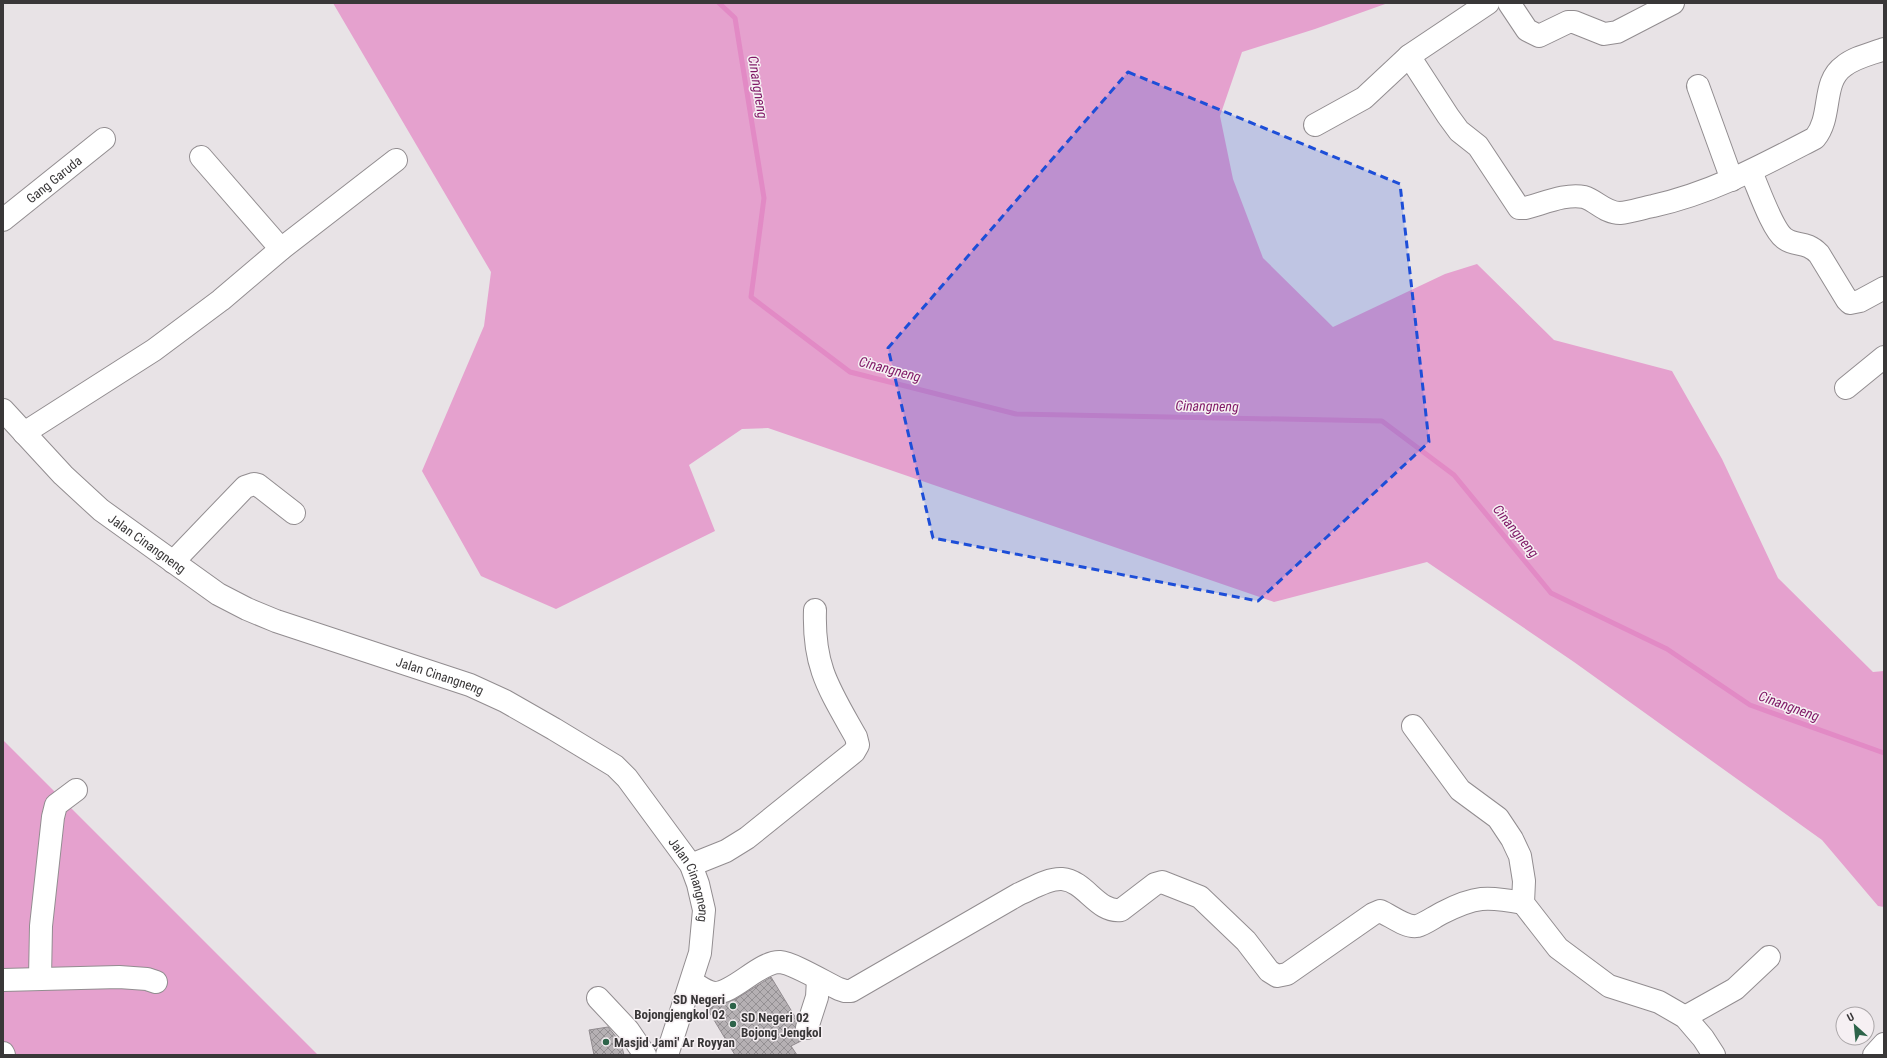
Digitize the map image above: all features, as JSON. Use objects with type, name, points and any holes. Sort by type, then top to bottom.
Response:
[{"type":"street","points":[[1315,124],[1364,98],[1409,56],[1488,3]]},
{"type":"street","points":[[1509,3],[1527,30],[1538,36],[1568,22],[1574,22],[1604,34],[1617,32],[1673,3]]},
{"type":"street","points":[[1409,56],[1448,116],[1459,131],[1478,146],[1519,208],[1579,196],[1586,198],[1608,211],[1621,213],[1686,198],[1742,176],[1815,138],[1821,131],[1826,117],[1831,83],[1836,73],[1853,60],[1884,49]]},
{"type":"street","points":[[1698,86],[1742,176],[1777,230],[1784,238],[1807,245],[1820,254],[1850,303],[1860,301],[1884,288]]},
{"type":"street","name":"Gang Garuda","points":[[3,220],[104,139]]},
{"type":"street","points":[[202,158],[281,250]]},
{"type":"street","points":[[24,433],[154,350],[221,300],[281,250],[396,160]]},
{"type":"street","points":[[1846,388],[1884,357]]},
{"type":"street","name":"Jalan Cinangneng","points":[[3,410],[85,496],[218,594],[247,609],[311,633],[470,685],[511,705],[615,766],[640,792],[691,865],[698,884],[704,910],[700,954],[667,1055]]},
{"type":"street","points":[[173,562],[249,485],[258,485],[294,513]]},
{"type":"street","points":[[691,865],[726,851],[747,838],[854,752],[858,745],[856,737],[822,673],[814,635],[816,610]]},
{"type":"street","points":[[1413,726],[1460,790],[1498,818],[1512,839],[1520,856],[1524,881],[1524,903],[1558,948],[1609,986],[1659,1002],[1685,1017],[1703,1038],[1714,1055]]},
{"type":"street","points":[[40,978],[41,926],[53,817],[56,805],[76,790]]},
{"type":"street","points":[[692,982],[708,991],[721,992],[765,967],[779,962],[845,991],[851,991],[1018,894],[1046,882],[1062,879],[1075,882],[1104,907],[1114,910],[1121,910],[1154,884],[1162,882],[1200,897],[1246,941],[1269,971],[1277,976],[1287,974],[1373,914],[1380,911],[1408,924],[1417,926],[1460,903],[1477,898],[1496,898],[1524,903]]},
{"type":"street","points":[[1685,1017],[1736,989],[1769,957]]},
{"type":"street","points":[[3,980],[119,977],[147,979],[156,982]]},
{"type":"street","points":[[807,1028],[817,997],[818,979]]},
{"type":"street","points":[[598,998],[628,1030],[645,1055]]},
{"type":"street","points":[[1874,1055],[1884,1044]]},
{"type":"highlighted area","points":[[1128,72],[1400,184],[1429,442],[1258,601],[933,538],[888,348]]},
{"type":"shaded area","points":[[333,3],[1388,3],[1315,29],[1242,52],[1220,116],[1233,179],[1263,258],[1333,327],[1445,274],[1477,264],[1554,340],[1672,371],[1722,459],[1778,578],[1873,672],[1884,671],[1884,907],[1878,906],[1822,840],[1574,662],[1427,562],[1274,602],[768,428],[742,429],[689,465],[715,531],[556,609],[481,576],[422,471],[484,326],[491,272]]},
{"type":"shaded area","points":[[3,740],[318,1055],[3,1055]]},
{"type":"building","name":"SD Negeri 02 Bojong Jengkol","points":[[771,977],[797,1020],[795,1031],[803,1040],[791,1046],[797,1055],[735,1055],[708,1010],[715,1005],[736,999]]},
{"type":"building","name":"Masjid Jami' Ar Royyan","points":[[608,1027],[621,1043],[624,1055],[594,1055],[589,1030]]},
{"type":"waterway","name":"Cinangneng","points":[[719,3],[735,18],[764,198],[751,297],[850,372],[1016,414],[1382,421],[1454,475],[1551,593],[1667,649],[1750,705],[1884,753]]},
{"type":"place","name":"SD Negeri Bojongjengkol 02","points":[[733,1006]]},
{"type":"place","name":"SD Negeri 02 Bojong Jengkol","points":[[733,1024]]},
{"type":"place","name":"Masjid Jami' Ar Royyan","points":[[606,1042]]}]
